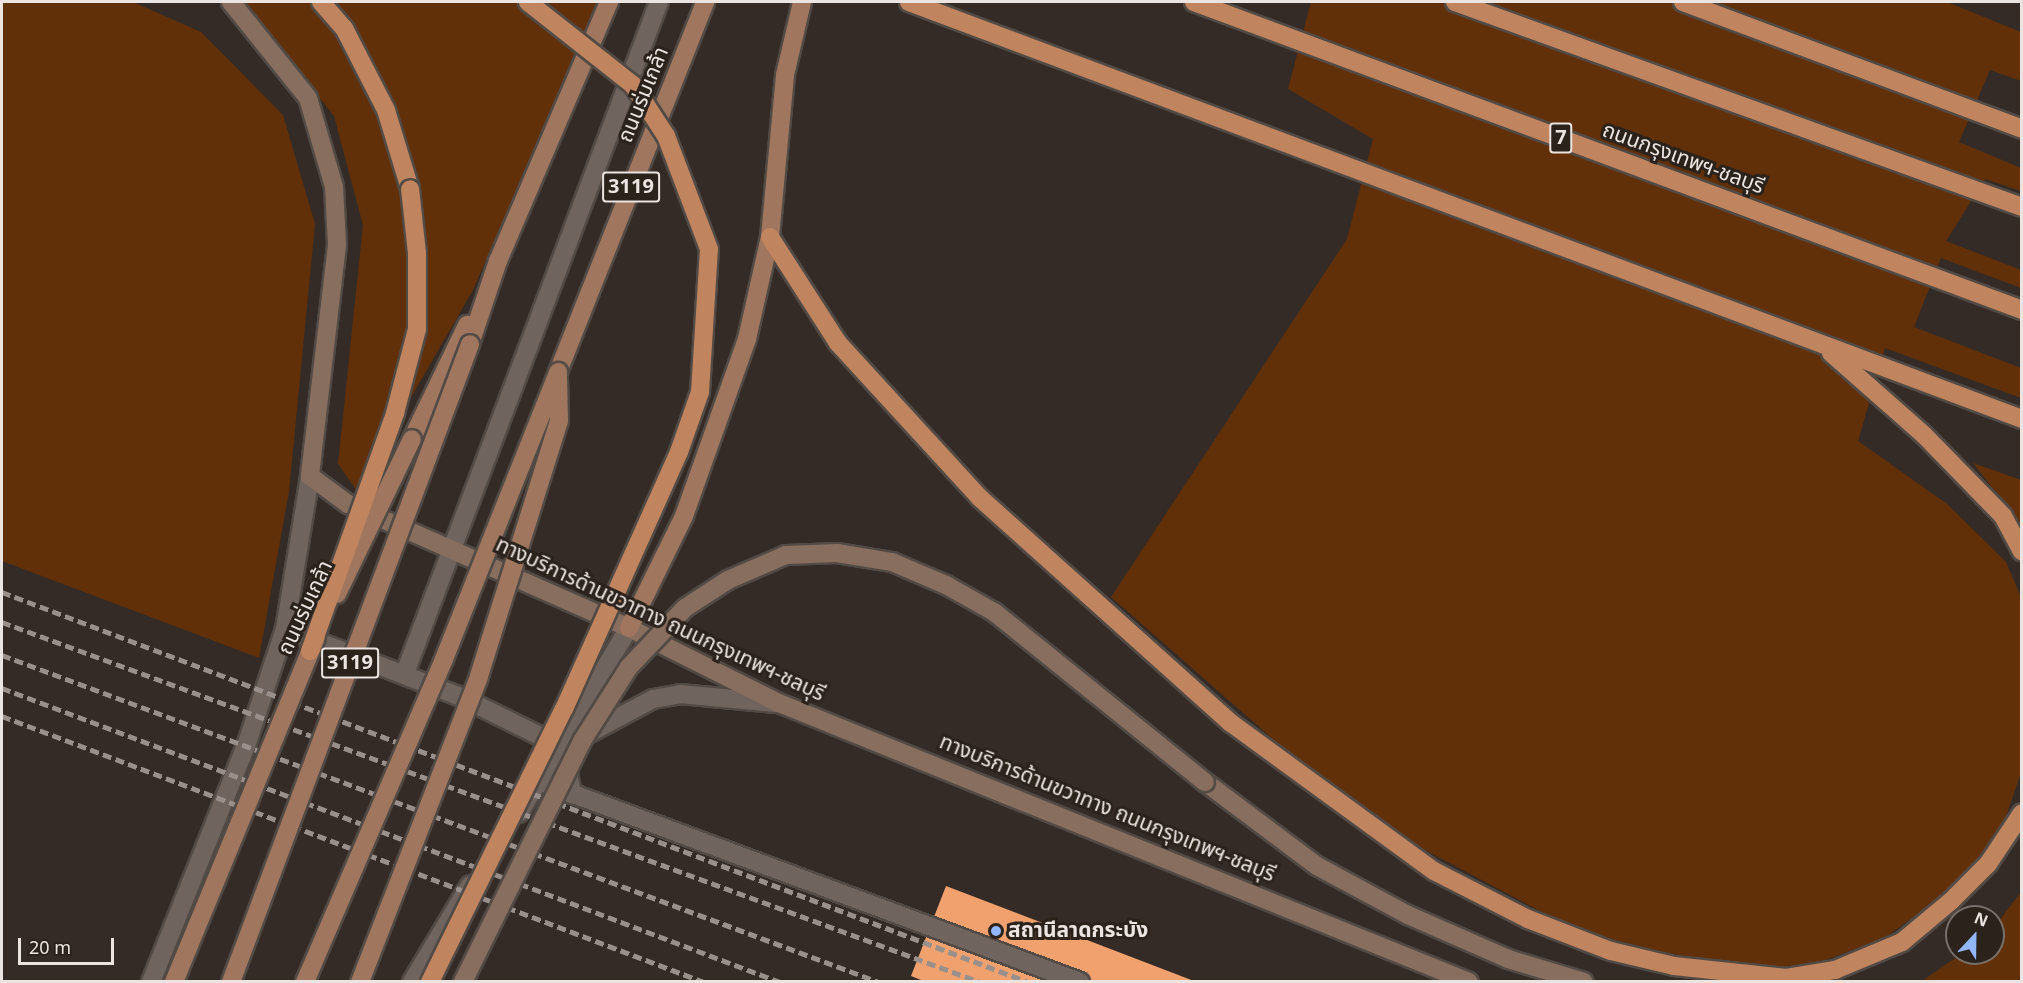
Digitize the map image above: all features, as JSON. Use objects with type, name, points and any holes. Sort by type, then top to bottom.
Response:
[{"type":"highway","points":[[310,651],[395,413],[417,329],[417,253],[410,189],[386,110],[344,28],[321,2]]},
{"type":"highway","points":[[430,981],[564,709],[679,452],[701,381],[709,249],[666,136],[633,85],[528,2]]},
{"type":"highway","points":[[909,2],[1804,342],[2022,419]]},
{"type":"highway","name":"ถนนกรุงเทพฯ-ชลบุรี","points":[[1194,2],[2022,310]]},
{"type":"highway","points":[[1455,2],[2022,207]]},
{"type":"highway","points":[[1683,2],[2022,129]]},
{"type":"highway","points":[[770,237],[838,343],[980,498],[1231,723],[1434,872],[1528,919],[1611,951],[1674,966],[1786,978],[1835,970],[1902,942],[1951,901],[1989,864],[2022,813]]},
{"type":"highway","points":[[1826,349],[1924,435],[2003,516],[2022,551]]},
{"type":"main road","points":[[231,2],[308,98],[334,187],[337,245],[310,476]]},
{"type":"main road","name":"ถนนร่มเกล้า","points":[[174,981],[310,651],[498,261],[609,2]]},
{"type":"main road","name":"ถนนร่มเกล้า","points":[[304,981],[444,659],[705,2]]},
{"type":"main road","points":[[629,628],[711,449],[747,339],[770,237],[785,75],[802,2]]},
{"type":"main road","name":"ถนนร่มเกล้า","points":[[231,981],[470,344],[498,261]]},
{"type":"main road","name":"ถนนร่มเกล้า","points":[[360,981],[479,676],[559,421],[558,372]]},
{"type":"main road","name":"ทางบริการด้านขวาทาง ถนนกรุงเทพฯ-ชลบุรี","points":[[310,476],[348,504],[629,628],[779,703],[1469,981]]},
{"type":"main road","points":[[462,981],[582,741],[629,667],[685,608],[728,580],[786,555],[837,553],[892,562],[946,585],[994,612],[1205,782],[1317,866],[1408,915],[1508,959],[1584,981]]},
{"type":"street","points":[[405,673],[454,550],[518,365],[659,2]]},
{"type":"street","points":[[152,981],[246,746],[285,629],[310,476]]},
{"type":"street","points":[[412,981],[479,869],[541,782],[629,628]]},
{"type":"street","points":[[285,629],[405,673],[562,747]]},
{"type":"street","points":[[562,747],[653,699],[680,694],[779,703]]},
{"type":"street","points":[[562,747],[572,794]]},
{"type":"street","points":[[541,782],[1080,981]]},
{"type":"shaded area","points":[[2,2],[133,2],[201,32],[283,115],[315,224],[289,491],[259,658],[2,561]]},
{"type":"shaded area","points":[[244,2],[599,2],[473,290],[357,491],[338,464],[363,225],[334,116]]},
{"type":"shaded area","points":[[1311,2],[1947,2],[2021,32],[2021,81],[1990,70],[1959,142],[2021,168],[2021,191],[1985,179],[1946,241],[2021,270],[2021,288],[1941,258],[1914,327],[2021,368],[2021,398],[1885,348],[1858,441],[1947,504],[2006,562],[2021,597],[2021,773],[2002,828],[1980,857],[1942,897],[1884,938],[1815,964],[1766,967],[1698,960],[1609,939],[1555,919],[1406,840],[1282,747],[1111,597],[1347,239],[1373,139],[1288,89]]},
{"type":"shaded area","points":[[1973,463],[2021,480],[2021,525]]},
{"type":"shaded area","points":[[2021,892],[2021,981],[1922,981],[1945,965],[2005,965],[2005,913]]},
{"type":"building","name":"สถานีลาดกระบัง","points":[[946,886],[1194,981],[926,982],[911,976]]},
{"type":"railway","points":[[2,592],[1028,982]]},
{"type":"railway","points":[[2,622],[980,982]]},
{"type":"railway","points":[[2,655],[879,982]]},
{"type":"railway","points":[[2,688],[780,982]]},
{"type":"railway","points":[[2,716],[704,982]]},
{"type":"place","name":"สถานีลาดกระบัง","points":[[996,931]]}]
